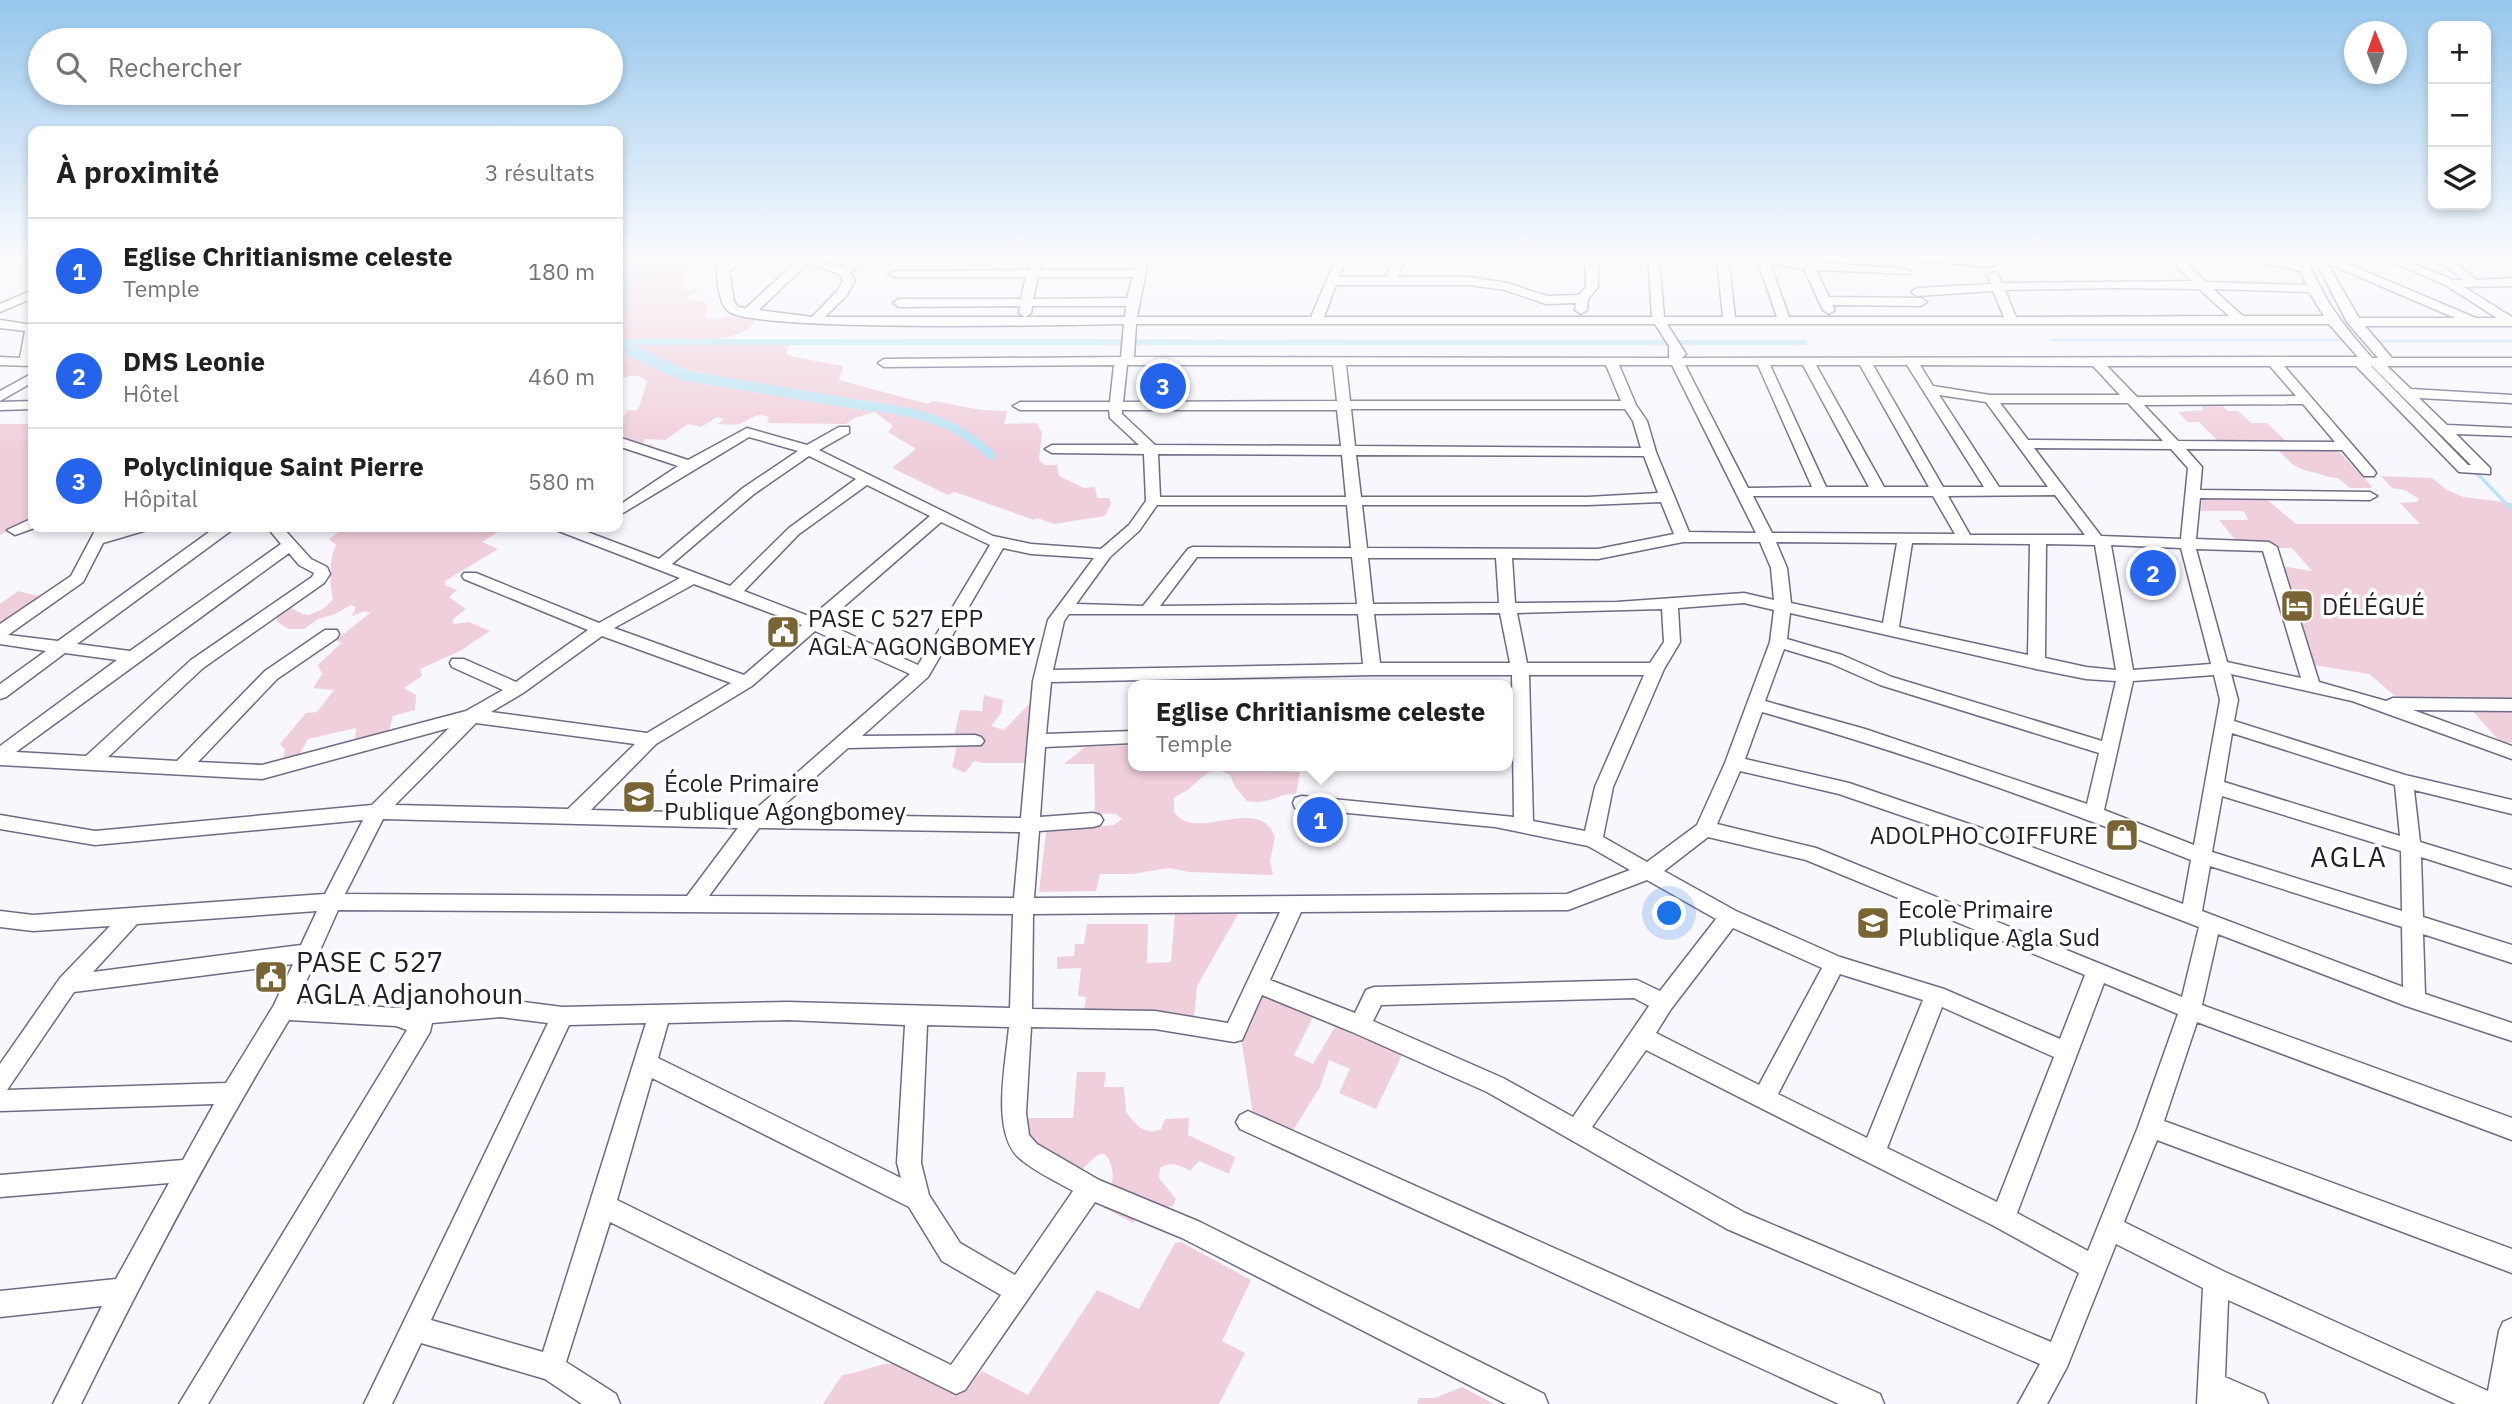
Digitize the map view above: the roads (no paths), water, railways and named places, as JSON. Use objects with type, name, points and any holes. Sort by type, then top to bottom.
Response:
[{"type":"street","points":[[834,322],[1074,322]]},
{"type":"street","points":[[1129,322],[1115,415],[1151,449],[1153,501],[1134,528],[1105,554],[1056,620],[1043,676],[1023,906],[1021,1017],[1014,1113],[1018,1140],[1029,1152],[1090,1188],[1191,1230],[1534,1404]]},
{"type":"street","points":[[1453,322],[1599,322]]},
{"type":"street","points":[[0,919],[33,923],[331,902],[1023,906],[1568,902],[1649,872],[1705,829],[1756,704],[1777,642],[1783,606],[1779,568],[1766,537],[1742,492],[1677,352],[1659,322]]},
{"type":"street","points":[[2333,322],[2373,362],[2464,470],[2485,471],[2409,393],[2373,362],[2353,322],[2512,322]]},
{"type":"street","points":[[0,324],[28,326]]},
{"type":"street","points":[[884,363],[1611,361],[1677,352],[1762,361],[2512,362]]},
{"type":"street","points":[[0,361],[28,362]]},
{"type":"street","points":[[1339,361],[1372,669]]},
{"type":"street","points":[[1611,361],[1629,405],[1640,421],[1649,452],[1684,537]]},
{"type":"street","points":[[1762,361],[1821,492]]},
{"type":"street","points":[[1807,361],[1879,492]]},
{"type":"street","points":[[1864,361],[1966,540]]},
{"type":"street","points":[[1911,361],[1994,491]]},
{"type":"street","points":[[2032,1404],[2058,1358],[2150,1128],[2190,1010],[2200,920],[2202,856],[2230,700],[2188,546],[2194,467],[2096,361]]},
{"type":"street","points":[[2273,361],[2369,473]]},
{"type":"street","points":[[0,397],[28,380]]},
{"type":"street","points":[[1929,389],[1990,399],[2307,400]]},
{"type":"street","points":[[2409,393],[2512,399]]},
{"type":"street","points":[[1990,399],[2099,540],[2126,676],[2094,814]]},
{"type":"street","points":[[0,406],[28,405]]},
{"type":"street","points":[[1020,405],[1629,405]]},
{"type":"street","points":[[2443,429],[2512,432]]},
{"type":"street","points":[[661,565],[721,510],[807,449],[844,430]]},
{"type":"street","points":[[623,509],[747,432],[807,449],[864,480],[998,544],[1105,554]]},
{"type":"street","points":[[2024,443],[2346,446]]},
{"type":"street","points":[[623,444],[689,466]]},
{"type":"street","points":[[1052,449],[1649,452]]},
{"type":"street","points":[[732,594],[794,531],[864,480]]},
{"type":"street","points":[[1742,492],[2059,491]]},
{"type":"street","points":[[2192,494],[2370,496]]},
{"type":"street","points":[[1153,501],[1588,501],[1667,496]]},
{"type":"street","points":[[572,817],[650,740],[746,682],[939,516]]},
{"type":"street","points":[[15,530],[28,525]]},
{"type":"street","points":[[0,693],[217,532]]},
{"type":"street","points":[[90,763],[197,664],[318,580],[322,574],[321,570],[304,562],[278,532]]},
{"type":"street","points":[[595,532],[661,565],[814,624],[922,673]]},
{"type":"street","points":[[0,632],[77,579],[101,533]]},
{"type":"street","points":[[1149,611],[1193,552],[1598,554],[1684,537],[2099,540],[2188,546],[2269,547],[2312,686]]},
{"type":"street","points":[[1890,630],[1905,539]]},
{"type":"street","points":[[2036,663],[2038,540]]},
{"type":"street","points":[[692,903],[753,822],[922,673],[998,544]]},
{"type":"street","points":[[0,757],[290,545]]},
{"type":"street","points":[[1504,555],[1507,606],[1520,671],[1515,754],[1524,825]]},
{"type":"street","points":[[470,576],[600,629],[746,682]]},
{"type":"street","points":[[0,757],[262,772],[472,716],[517,690],[600,629],[692,578]]},
{"type":"street","points":[[1063,609],[1149,611],[1617,607],[1744,598],[2086,673],[2126,676],[2221,668],[2312,686],[2380,704],[2512,753]]},
{"type":"street","points":[[1592,840],[1604,787],[1655,669],[1672,642],[1670,603]]},
{"type":"street","points":[[181,768],[271,675],[331,634]]},
{"type":"street","points":[[0,639],[134,657]]},
{"type":"street","points":[[1777,642],[1836,659],[1886,681],[2109,750]]},
{"type":"street","points":[[458,663],[517,690]]},
{"type":"street","points":[[1043,676],[1372,669],[1655,669]]},
{"type":"street","points":[[1756,704],[1859,733],[2094,814],[2202,856],[2512,954]]},
{"type":"street","points":[[2380,704],[2512,705]]},
{"type":"street","points":[[472,716],[650,740]]},
{"type":"street","points":[[67,1404],[123,1291],[232,1093],[283,1010],[331,902],[377,812],[472,716]]},
{"type":"street","points":[[2225,724],[2404,781],[2512,807]]},
{"type":"street","points":[[1037,741],[1128,737]]},
{"type":"street","points":[[845,741],[975,741]]},
{"type":"street","points":[[1734,763],[1842,788],[1971,832],[2414,1000],[2512,1032]]},
{"type":"street","points":[[2404,781],[2411,848],[2414,1000]]},
{"type":"street","points":[[2213,786],[2512,878]]},
{"type":"street","points":[[1302,803],[1495,820],[1592,840],[1729,917],[1835,964],[1936,995],[2066,1052]]},
{"type":"street","points":[[0,822],[95,838],[377,812],[753,822],[1030,825],[1093,820]]},
{"type":"street","points":[[1705,829],[1820,857],[2190,1010],[2512,1129]]},
{"type":"street","points":[[283,1010],[396,1017],[501,1008],[562,1016],[659,1016],[788,1011],[1155,1020],[1234,1033],[1294,905]]},
{"type":"street","points":[[4,1070],[68,984],[132,916]]},
{"type":"street","points":[[1576,1130],[1663,1003],[1729,917]]},
{"type":"street","points":[[68,984],[309,953]]},
{"type":"street","points":[[1764,1098],[1835,964]]},
{"type":"street","points":[[2003,1217],[2097,973]]},
{"type":"street","points":[[1257,984],[1360,1025],[1495,1085],[1736,1221],[2058,1358]]},
{"type":"street","points":[[1360,1025],[1374,996],[1637,989],[1663,1003]]},
{"type":"street","points":[[1873,1152],[1936,995]]},
{"type":"street","points":[[377,1404],[562,1016]]},
{"type":"street","points":[[551,1367],[603,1206],[659,1016]]},
{"type":"street","points":[[916,1016],[909,1163],[918,1199],[951,1252],[1019,1291]]},
{"type":"street","points":[[193,1404],[422,1025],[396,1017]]},
{"type":"street","points":[[1642,1037],[2003,1217],[2094,1268]]},
{"type":"street","points":[[645,1063],[918,1199]]},
{"type":"street","points":[[0,1101],[232,1093]]},
{"type":"street","points":[[1248,1122],[1870,1404]]},
{"type":"street","points":[[2150,1128],[2512,1261]]},
{"type":"street","points":[[0,1186],[191,1170]]},
{"type":"street","points":[[603,1206],[956,1381],[1090,1188]]},
{"type":"street","points":[[2110,1228],[2216,1281],[2487,1404]]},
{"type":"street","points":[[2216,1281],[2212,1394],[2254,1404]]},
{"type":"street","points":[[0,1304],[123,1291]]},
{"type":"street","points":[[414,1328],[551,1367],[606,1404]]},
{"type":"street","points":[[2499,1404],[2512,1331]]},
{"type":"water","points":[[623,339],[1806,340],[1808,345],[633,345],[689,371],[883,404],[875,412],[680,380],[623,353]]},
{"type":"waterway","points":[[2051,340],[2343,340]]},
{"type":"waterway","points":[[2378,341],[2512,341]]},
{"type":"waterway","points":[[866,405],[933,419],[962,433],[991,455]]},
{"type":"waterway","points":[[2475,471],[2512,510]]},
{"type":"place","name":"Polyclinique Saint Pierre","points":[[1163,386]]},
{"type":"place","name":"DMS Leonie","points":[[2153,573]]},
{"type":"place","name":"DÉLÉGUÉ","points":[[2297,606]]},
{"type":"place","name":"PASE C 527 EPP AGLA AGONGBOMEY","points":[[783,632]]},
{"type":"place","name":"École Primaire Publique Agongbomey","points":[[639,797]]},
{"type":"place","name":"Eglise Chritianisme celeste","points":[[1320,820]]},
{"type":"place","name":"ADOLPHO COIFFURE","points":[[2122,835]]},
{"type":"place","name":"Ecole Primaire Plublique Agla Sud","points":[[1873,923]]},
{"type":"place","name":"PASE C 527 AGLA Adjanohoun","points":[[271,977]]},
{"type":"district","name":"AGLA","points":[[2349,856]]}]
